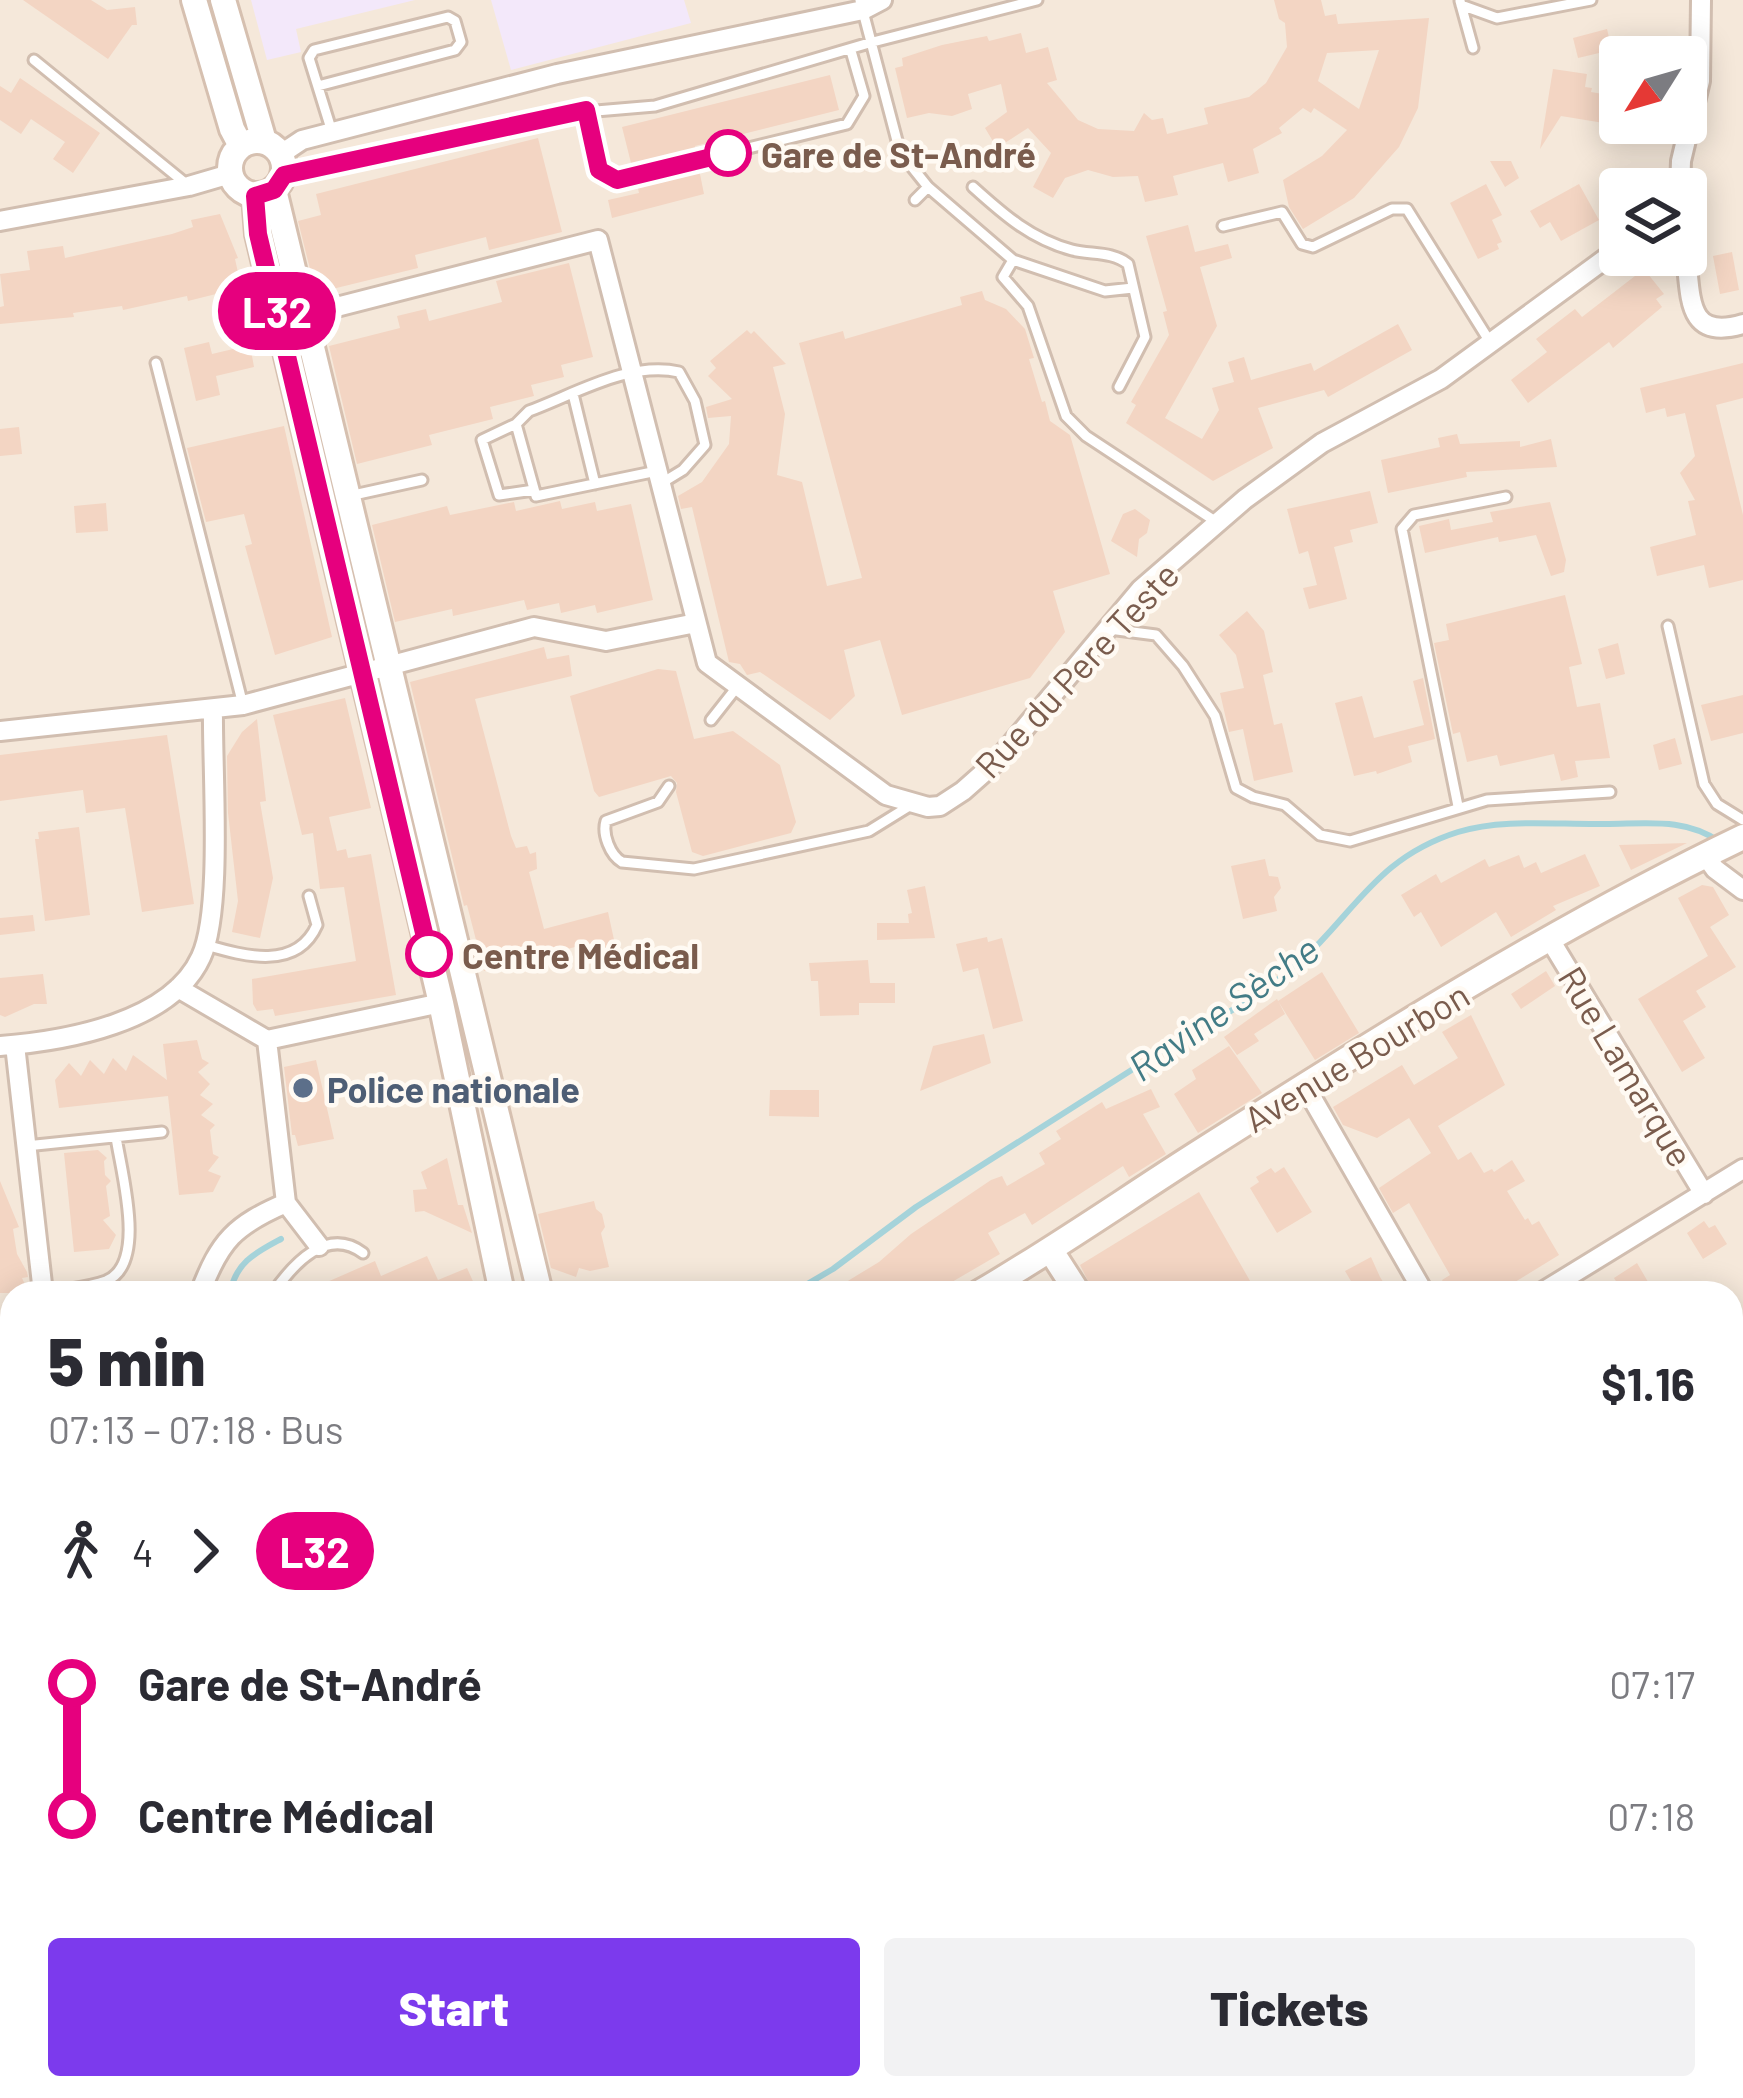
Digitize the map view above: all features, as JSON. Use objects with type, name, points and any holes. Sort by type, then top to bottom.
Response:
[{"type":"main road","points":[[194,0],[266,167],[258,234],[440,1003],[499,1281]]},
{"type":"main road","points":[[223,0],[349,496],[537,1281]]},
{"type":"main road","points":[[230,174],[232,159],[266,167]]},
{"type":"main road","name":"Avenue Bourbon","points":[[1000,1281],[1305,1086],[1549,938],[1742,837]]},
{"type":"main road","points":[[1051,1251],[1070,1281]]},
{"type":"street","points":[[266,167],[302,140],[557,74],[882,0]]},
{"type":"street","points":[[1681,168],[1700,81],[1701,0]]},
{"type":"street","points":[[0,221],[189,187],[230,174]]},
{"type":"street","points":[[303,312],[598,241],[707,663],[886,795],[911,805]]},
{"type":"street","name":"Rue du Pere Teste","points":[[911,805],[940,806],[981,776],[1141,589],[1218,523],[1322,443],[1441,380],[1599,263]]},
{"type":"street","points":[[1689,276],[1694,311],[1701,323],[1714,329],[1743,323]]},
{"type":"street","points":[[0,731],[213,711],[534,627],[606,640],[696,623]]},
{"type":"street","points":[[181,711],[212,738]]},
{"type":"street","points":[[44,1281],[7,1045],[71,1037],[133,1017],[178,988],[199,962],[212,907],[213,711]]},
{"type":"street","points":[[1709,853],[1715,869],[1743,890]]},
{"type":"street","name":"Rue Lamarque","points":[[1549,938],[1704,1194]]},
{"type":"street","points":[[178,988],[267,1040],[440,1003]]},
{"type":"street","points":[[267,1040],[286,1203],[319,1246]]},
{"type":"street","points":[[1305,1086],[1417,1281]]},
{"type":"street","points":[[1561,1281],[1743,1169]]},
{"type":"street","points":[[204,1281],[211,1262],[237,1227],[286,1203]]},
{"type":"lane","points":[[266,167],[586,110],[655,106],[1037,0]]},
{"type":"lane","points":[[1461,3],[1497,18],[1591,0]]},
{"type":"lane","points":[[1461,3],[1473,48]]},
{"type":"lane","points":[[862,5],[900,152],[928,187],[1013,260],[1105,290],[1133,288]]},
{"type":"lane","points":[[317,86],[455,50],[461,42],[455,21],[448,17],[314,50],[309,58],[317,86],[332,133]]},
{"type":"lane","points":[[586,110],[599,170],[617,180],[848,124],[864,96],[851,50]]},
{"type":"lane","points":[[34,60],[189,187]]},
{"type":"lane","points":[[915,200],[928,187]]},
{"type":"lane","points":[[974,187],[1036,238],[1123,260],[1145,337],[1119,387]]},
{"type":"lane","points":[[1223,226],[1282,212],[1298,239],[1313,247],[1392,209],[1407,209],[1490,343]]},
{"type":"lane","points":[[1013,260],[1004,277],[1028,306],[1066,416],[1086,436],[1218,523]]},
{"type":"lane","points":[[156,362],[243,705]]},
{"type":"lane","points":[[516,424],[536,496],[683,470],[705,445],[695,401],[679,372],[661,368],[631,372],[529,411],[516,424],[482,440],[499,494],[534,490]]},
{"type":"lane","points":[[573,394],[595,484]]},
{"type":"lane","points":[[349,496],[422,480]]},
{"type":"lane","points":[[1458,806],[1402,529],[1414,515],[1506,497]]},
{"type":"lane","points":[[1668,626],[1704,784],[1717,804],[1743,820]]},
{"type":"lane","points":[[1107,628],[1156,635],[1215,716],[1236,788],[1285,806],[1321,835],[1350,841],[1458,806],[1543,794],[1610,792]]},
{"type":"lane","points":[[711,720],[737,687]]},
{"type":"lane","points":[[669,786],[658,802],[606,821],[604,829],[615,858],[694,869],[868,831],[911,805]]},
{"type":"lane","points":[[206,945],[248,957],[271,957],[300,947],[311,939],[317,925],[309,896]]},
{"type":"lane","points":[[26,1146],[162,1132]]},
{"type":"lane","points":[[105,1281],[124,1268],[131,1241],[116,1137]]},
{"type":"lane","points":[[281,1281],[319,1246],[346,1244],[363,1253]]},
{"type":"shaded area","points":[[0,0],[1743,0],[1743,1281],[0,1281]]},
{"type":"shaded area","points":[[251,0],[415,0],[296,29],[301,52],[267,60]]},
{"type":"shaded area","points":[[491,0],[684,0],[691,23],[511,70]]},
{"type":"building","points":[[23,0],[91,0],[107,10],[135,7],[137,25],[132,25],[108,59]]},
{"type":"building","points":[[1274,0],[1321,0],[1325,16],[1336,14],[1338,24],[1429,18],[1418,108],[1399,147],[1354,198],[1303,229],[1289,207],[1283,180],[1322,156],[1347,130],[1314,108],[1311,113],[1303,108],[1279,128],[1282,133],[1253,149],[1259,173],[1228,182],[1223,163],[1173,176],[1178,195],[1145,202],[1138,176],[1113,177],[1088,170],[1065,178],[1053,198],[1033,187],[1051,153],[1028,128],[997,148],[985,128],[1007,112],[1001,84],[968,94],[972,109],[952,116],[929,113],[907,118],[895,68],[903,66],[902,58],[942,45],[1021,33],[1026,53],[1048,47],[1057,80],[1047,83],[1078,120],[1098,129],[1134,131],[1144,113],[1152,120],[1163,118],[1167,134],[1208,124],[1204,108],[1249,97],[1266,83],[1287,47],[1285,23],[1279,19]],"holes":[[[1379,50],[1359,109],[1318,81],[1327,53]]]},
{"type":"building","points":[[1607,29],[1609,36],[1599,36],[1599,53],[1578,58],[1573,38]]},
{"type":"building","points":[[1553,69],[1587,74],[1585,87],[1599,93],[1599,122],[1561,116],[1540,149]]},
{"type":"building","points":[[830,75],[839,110],[632,167],[622,127]]},
{"type":"building","points":[[20,78],[100,133],[73,173],[53,159],[65,142],[31,119],[21,134],[0,120],[0,86],[11,93]]},
{"type":"building","points":[[538,138],[562,232],[489,250],[486,237],[415,255],[418,268],[316,293],[298,221],[321,215],[316,194]]},
{"type":"building","points":[[1490,161],[1511,161],[1519,178],[1505,187]]},
{"type":"building","points":[[699,169],[704,194],[612,218],[608,200],[639,193],[637,184]]},
{"type":"building","points":[[1486,184],[1502,215],[1492,220],[1502,242],[1497,244],[1499,249],[1478,259],[1450,203]]},
{"type":"building","points":[[1579,184],[1599,220],[1561,241],[1550,222],[1540,228],[1530,211]]},
{"type":"building","points":[[220,214],[238,258],[239,277],[226,285],[228,291],[188,301],[187,296],[123,310],[122,306],[73,313],[74,317],[0,324],[0,307],[4,306],[0,274],[30,270],[27,251],[63,246],[65,258],[172,234],[193,227],[191,220]]},
{"type":"building","points":[[1188,225],[1195,252],[1228,244],[1232,258],[1200,267],[1217,326],[1165,418],[1202,439],[1219,410],[1212,388],[1234,382],[1228,362],[1244,357],[1251,380],[1311,363],[1314,371],[1398,324],[1412,350],[1328,397],[1324,390],[1258,408],[1273,448],[1213,481],[1126,423],[1136,405],[1131,402],[1169,335],[1146,236]]},
{"type":"building","points":[[1732,252],[1739,290],[1720,294],[1713,256]]},
{"type":"building","points":[[569,263],[593,357],[561,365],[564,377],[531,385],[534,396],[490,407],[493,419],[429,435],[432,445],[357,464],[329,346],[400,328],[397,316],[426,309],[429,321],[502,302],[496,281]]},
{"type":"building","points":[[1635,276],[1650,276],[1664,294],[1656,299],[1662,307],[1613,348],[1609,342],[1528,403],[1511,380],[1547,352],[1536,339],[1575,309],[1582,317]]},
{"type":"building","points":[[982,291],[985,300],[1006,309],[1025,329],[1042,402],[1050,421],[1070,435],[1110,574],[1053,591],[1065,632],[1030,678],[902,715],[880,640],[844,650],[855,696],[830,720],[760,672],[747,675],[740,664],[729,662],[692,507],[681,509],[678,496],[702,482],[729,444],[731,416],[708,418],[706,407],[732,399],[708,376],[716,368],[710,361],[747,330],[754,331],[786,364],[773,367],[785,414],[777,475],[802,482],[827,586],[862,578],[799,343],[843,331],[845,339],[962,305],[960,297]]},
{"type":"building","points":[[209,342],[212,354],[250,345],[254,367],[216,376],[220,395],[196,401],[184,348]]},
{"type":"building","points":[[1743,363],[1743,398],[1716,405],[1743,515],[1743,580],[1709,588],[1704,565],[1657,576],[1650,547],[1696,535],[1688,501],[1695,500],[1680,473],[1695,456],[1685,413],[1667,417],[1665,408],[1646,413],[1640,388]]},
{"type":"building","points":[[284,426],[332,637],[275,655],[245,546],[252,544],[244,514],[206,522],[187,448]]},
{"type":"building","points":[[19,427],[22,454],[0,456],[0,429]]},
{"type":"building","points":[[1457,434],[1460,444],[1520,441],[1520,447],[1551,439],[1557,467],[1466,472],[1467,477],[1388,493],[1381,460],[1440,447],[1438,438]]},
{"type":"building","points":[[1370,491],[1378,523],[1350,530],[1353,542],[1334,547],[1347,599],[1309,609],[1303,588],[1317,585],[1308,551],[1299,554],[1287,509]]},
{"type":"building","points":[[560,501],[562,509],[595,502],[597,511],[631,504],[653,600],[597,613],[595,605],[561,613],[559,603],[527,610],[524,600],[453,616],[452,609],[395,622],[372,525],[447,506],[450,515],[514,502],[516,511]]},
{"type":"building","points":[[1550,502],[1566,560],[1564,572],[1551,576],[1536,535],[1499,542],[1498,537],[1425,553],[1419,526],[1449,519],[1451,530],[1493,522],[1490,512]]},
{"type":"building","points":[[106,503],[108,531],[76,533],[74,506]]},
{"type":"building","points":[[1135,509],[1150,520],[1147,533],[1139,539],[1137,557],[1111,541],[1123,514]]},
{"type":"building","points":[[1565,595],[1582,664],[1569,667],[1577,707],[1600,703],[1610,758],[1575,761],[1578,777],[1561,781],[1554,754],[1500,766],[1497,755],[1467,762],[1460,732],[1453,734],[1434,643],[1449,640],[1446,624]]},
{"type":"building","points":[[1247,611],[1264,631],[1273,672],[1263,675],[1274,725],[1282,723],[1293,772],[1254,781],[1243,729],[1229,732],[1220,693],[1244,688],[1236,655],[1219,635]]},
{"type":"building","points":[[1618,643],[1625,674],[1606,679],[1598,649]]},
{"type":"building","points":[[544,647],[547,659],[569,655],[572,676],[475,699],[511,836],[516,848],[527,846],[530,854],[536,852],[537,869],[529,872],[544,929],[608,912],[616,949],[577,957],[575,947],[484,971],[410,682]]},
{"type":"building","points":[[658,669],[676,671],[694,739],[733,731],[780,765],[796,822],[791,833],[703,856],[692,852],[677,783],[671,776],[599,797],[594,791],[570,696]]},
{"type":"building","points":[[1423,678],[1435,739],[1408,746],[1412,762],[1354,776],[1335,703],[1362,696],[1374,738],[1424,725],[1413,681]]},
{"type":"building","points":[[1743,695],[1743,733],[1711,741],[1701,705]]},
{"type":"building","points":[[345,698],[371,808],[329,817],[337,851],[346,849],[348,858],[371,854],[396,995],[275,1016],[273,1009],[257,1011],[252,979],[356,961],[344,887],[320,889],[313,833],[302,835],[273,715]]},
{"type":"building","points":[[257,719],[266,801],[260,802],[273,878],[260,938],[232,932],[238,901],[227,756]]},
{"type":"building","points":[[167,735],[194,904],[142,912],[125,808],[86,813],[83,790],[0,801],[0,755]]},
{"type":"building","points":[[1675,738],[1682,764],[1659,770],[1653,745]]},
{"type":"building","points":[[79,827],[90,915],[45,921],[35,839],[39,839],[38,832]]},
{"type":"building","points":[[1687,843],[1631,870],[1619,845]]},
{"type":"building","points":[[1585,854],[1600,886],[1553,906],[1556,910],[1511,937],[1496,912],[1441,947],[1421,912],[1414,917],[1401,895],[1436,874],[1441,883],[1485,859],[1489,867],[1519,855],[1524,868],[1536,862],[1541,873]]},
{"type":"building","points":[[1265,859],[1269,876],[1278,877],[1281,888],[1274,897],[1277,911],[1243,919],[1231,866]]},
{"type":"building","points":[[1702,885],[1713,887],[1729,915],[1710,927],[1736,967],[1696,991],[1706,1007],[1683,1021],[1705,1058],[1682,1072],[1638,999],[1708,956],[1678,898]]},
{"type":"building","points":[[925,886],[935,938],[877,940],[877,923],[909,923],[907,890]]},
{"type":"building","points":[[33,915],[35,931],[0,935],[0,918]]},
{"type":"building","points":[[987,937],[988,942],[1002,938],[1023,1021],[993,1029],[978,968],[963,972],[956,944]]},
{"type":"building","points":[[868,960],[870,983],[895,983],[895,1003],[859,1003],[859,1015],[820,1016],[818,981],[811,981],[809,963]]},
{"type":"building","points":[[1546,971],[1555,986],[1521,1009],[1511,994]]},
{"type":"building","points":[[1322,972],[1359,1033],[1315,1060],[1278,1001]]},
{"type":"building","points":[[43,974],[47,1004],[0,1015],[0,978]]},
{"type":"building","points":[[1277,999],[1285,1014],[1254,1034],[1259,1041],[1237,1055],[1224,1037]]},
{"type":"building","points":[[1471,1015],[1505,1085],[1438,1126],[1458,1160],[1471,1152],[1484,1173],[1512,1160],[1525,1181],[1507,1191],[1525,1220],[1532,1225],[1539,1221],[1559,1255],[1517,1281],[1443,1281],[1450,1275],[1409,1203],[1393,1213],[1379,1188],[1431,1153],[1409,1118],[1377,1138],[1343,1125],[1333,1107],[1402,1065],[1414,1085],[1458,1058],[1442,1032]]},
{"type":"building","points":[[984,1034],[991,1063],[920,1091],[933,1046]]},
{"type":"building","points":[[197,1040],[202,1059],[209,1063],[198,1072],[210,1084],[200,1095],[213,1104],[201,1115],[215,1125],[210,1130],[213,1154],[219,1157],[208,1171],[221,1176],[213,1192],[179,1195],[168,1096],[59,1108],[55,1080],[69,1063],[81,1076],[90,1060],[104,1074],[113,1058],[126,1071],[133,1055],[167,1080],[163,1044]]},
{"type":"building","points":[[1229,1046],[1262,1093],[1198,1133],[1174,1094],[1196,1079],[1192,1070]]},
{"type":"building","points":[[316,1060],[334,1139],[298,1146],[292,1135],[284,1067]]},
{"type":"building","points":[[1151,1089],[1160,1107],[1143,1114],[1166,1154],[1129,1177],[1123,1166],[1032,1225],[1025,1213],[988,1233],[1000,1254],[954,1281],[848,1281],[991,1180],[1002,1176],[1007,1186],[1045,1164],[1039,1153],[1061,1139],[1056,1131],[1102,1102],[1106,1109]]},
{"type":"building","points":[[770,1090],[819,1090],[819,1117],[769,1116]]},
{"type":"building","points":[[98,1150],[107,1158],[105,1175],[111,1181],[106,1186],[110,1216],[103,1220],[116,1235],[109,1249],[74,1252],[64,1153]]},
{"type":"building","points":[[447,1158],[458,1205],[463,1205],[472,1233],[424,1211],[415,1212],[413,1190],[427,1189],[421,1172]]},
{"type":"building","points":[[1284,1167],[1312,1212],[1277,1233],[1250,1188],[1259,1182],[1256,1177]]},
{"type":"building","points":[[0,1181],[19,1227],[13,1229],[17,1254],[28,1277],[0,1281]]},
{"type":"building","points":[[1199,1192],[1250,1281],[1088,1281],[1080,1265]]},
{"type":"building","points":[[594,1201],[605,1227],[601,1233],[609,1267],[579,1268],[576,1277],[551,1268],[538,1214]]},
{"type":"building","points":[[1704,1221],[1709,1228],[1715,1225],[1727,1244],[1703,1259],[1687,1233]]},
{"type":"building","points":[[427,1256],[438,1280],[467,1268],[473,1281],[329,1281],[375,1261],[381,1276]]},
{"type":"building","points":[[1371,1257],[1382,1281],[1351,1281],[1345,1271]]},
{"type":"building","points":[[1637,1263],[1648,1281],[1616,1281]]},
{"type":"waterway","name":"Ravine Sèche","points":[[812,1281],[916,1207],[1263,990],[1312,951],[1384,874],[1429,844],[1475,828],[1531,823],[1664,824],[1693,829],[1720,842]]},
{"type":"waterway","name":"Ravine Sèche","points":[[234,1281],[255,1254],[281,1239]]},
{"type":"bus line","name":"L32","points":[[429,954],[258,234],[255,196],[274,190],[284,175],[586,110],[599,170],[617,180],[728,153]]},
{"type":"place","name":"Gare de St-André","points":[[728,153]]},
{"type":"place","name":"Centre Médical","points":[[429,954]]},
{"type":"place","name":"Police nationale","points":[[303,1088]]}]
